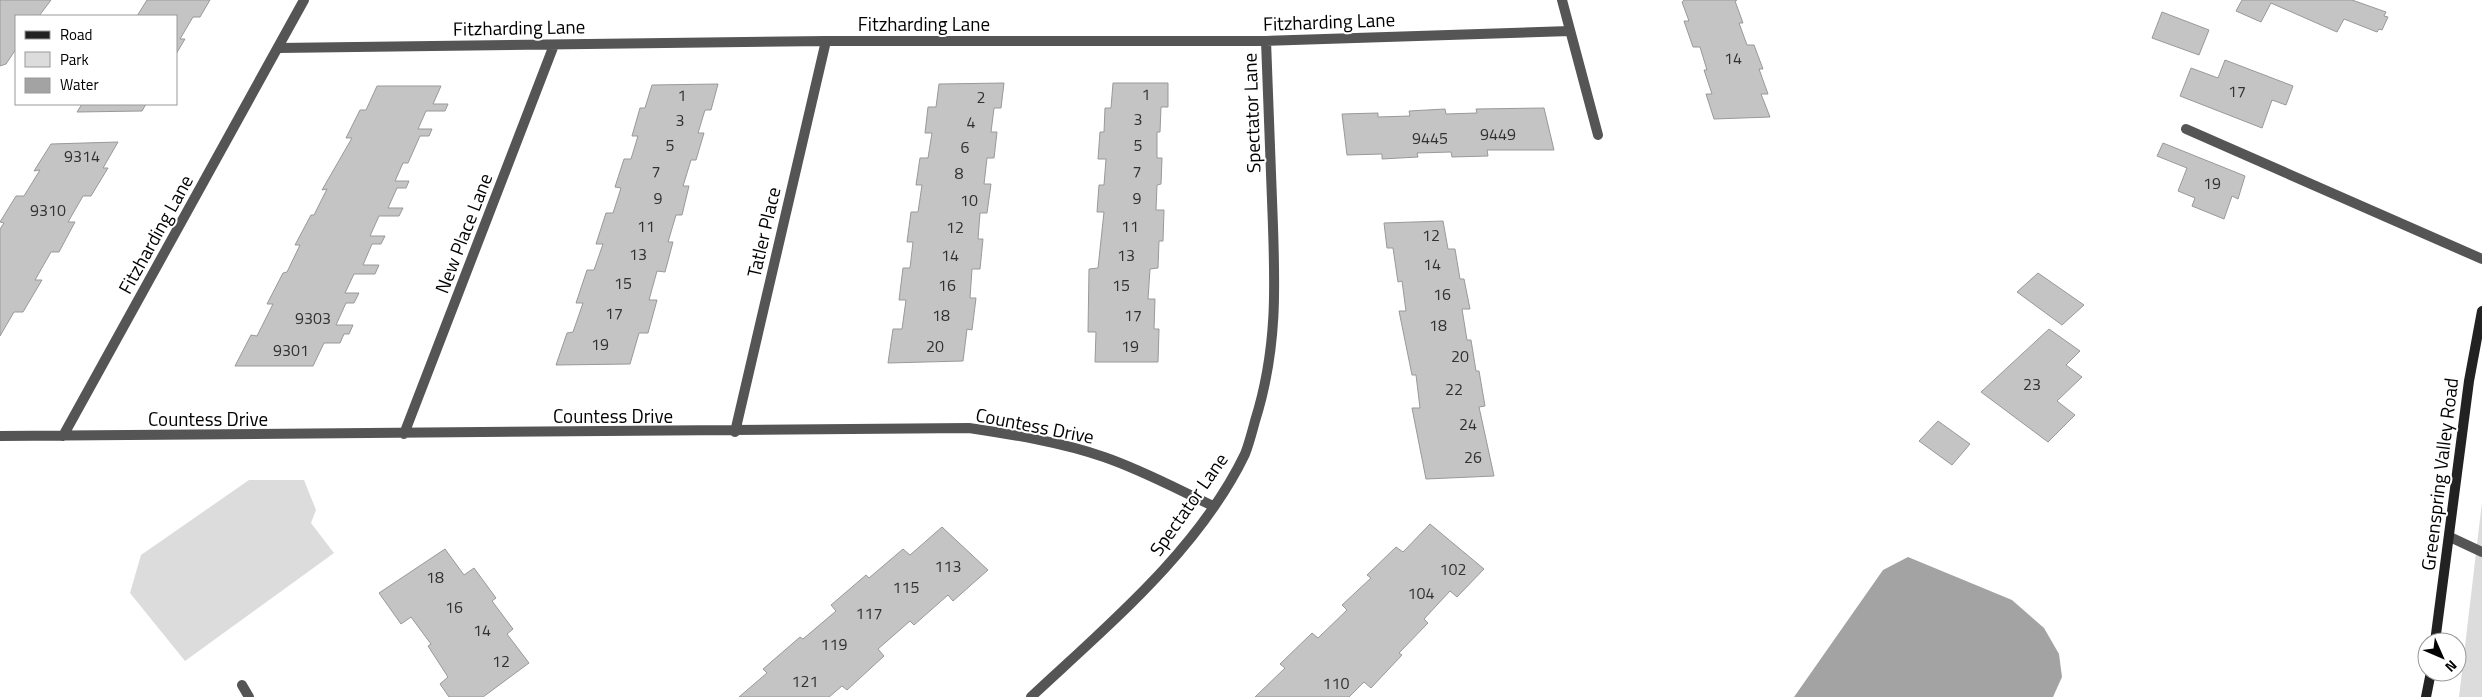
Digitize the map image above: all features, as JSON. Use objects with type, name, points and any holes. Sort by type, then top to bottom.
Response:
[{"type":"main road","name":"Greenspring Valley Road","points":[[2436,632],[2469,381],[2482,312]]},
{"type":"main road","points":[[2426,697],[2429,682]]},
{"type":"street","name":"Fitzharding Lane","points":[[63,436],[304,0]]},
{"type":"street","points":[[1562,0],[1598,135]]},
{"type":"street","name":"Fitzharding Lane","points":[[278,48],[826,41],[1266,40],[1570,31]]},
{"type":"street","name":"Spectator Lane","points":[[1031,697],[1138,598],[1179,551],[1213,506],[1245,453],[1260,405],[1270,358],[1276,297],[1266,40]]},
{"type":"street","name":"Tatler Place","points":[[734,432],[826,41]]},
{"type":"street","name":"New Place Lane","points":[[404,434],[554,44]]},
{"type":"street","points":[[2186,129],[2482,259]]},
{"type":"street","name":"Countess Drive","points":[[0,436],[734,432],[968,428],[1018,435],[1089,452],[1131,467],[1213,506]]},
{"type":"street","points":[[2450,536],[2482,552]]},
{"type":"street","points":[[242,685],[250,697]]},
{"type":"green space","points":[[249,480],[304,480],[316,510],[311,523],[334,553],[185,661],[130,593],[141,555]]},
{"type":"green space","points":[[2482,502],[2482,697],[2459,697],[2461,682],[2467,682],[2467,632]]},
{"type":"water","points":[[1908,557],[2012,600],[2044,628],[2059,654],[2062,677],[2053,697],[1794,697],[1883,570]]},
{"type":"building","points":[[0,0],[51,0],[40,15],[15,15],[15,50],[6,64],[0,66]]},
{"type":"building","points":[[147,0],[210,0],[200,17],[193,17],[180,39],[185,39],[178,51],[178,15],[138,15]]},
{"type":"building","points":[[1684,0],[1737,0],[1735,1],[1743,23],[1739,23],[1747,45],[1754,45],[1763,69],[1759,69],[1768,94],[1761,94],[1770,117],[1714,119],[1706,94],[1712,94],[1704,70],[1707,70],[1700,47],[1693,47],[1684,21],[1689,21],[1682,2]]},
{"type":"building","points":[[2242,0],[2352,0],[2386,12],[2384,16],[2388,17],[2382,30],[2379,29],[2377,32],[2344,19],[2337,32],[2271,3],[2261,22],[2236,11]]},
{"type":"building","points":[[2162,12],[2209,30],[2199,55],[2152,38]]},
{"type":"building","points":[[2225,60],[2293,86],[2286,105],[2272,100],[2262,128],[2180,96],[2191,68],[2218,78]]},
{"type":"building","points":[[1004,83],[1001,108],[994,108],[991,132],[997,132],[994,158],[987,158],[984,184],[991,184],[987,213],[980,213],[978,239],[983,239],[980,269],[972,269],[970,298],[976,298],[972,330],[967,329],[963,361],[888,363],[893,329],[902,329],[906,300],[899,300],[903,268],[910,268],[913,242],[907,242],[911,212],[918,212],[922,185],[916,185],[920,158],[928,158],[932,133],[925,133],[928,107],[936,107],[939,84]]},
{"type":"building","points":[[1113,83],[1168,83],[1168,107],[1161,107],[1160,132],[1157,132],[1157,158],[1162,158],[1161,184],[1157,185],[1156,210],[1164,210],[1163,241],[1159,241],[1158,268],[1150,269],[1148,299],[1155,299],[1154,329],[1159,329],[1158,362],[1095,362],[1096,332],[1088,332],[1089,269],[1098,268],[1104,212],[1097,212],[1099,185],[1104,185],[1106,159],[1098,159],[1100,132],[1104,132],[1105,108],[1111,108]]},
{"type":"building","points":[[718,84],[711,110],[705,110],[698,133],[704,133],[696,160],[691,160],[683,186],[689,186],[682,215],[676,215],[668,242],[673,242],[665,272],[657,271],[649,300],[657,300],[648,333],[639,333],[630,364],[556,365],[567,333],[573,332],[583,303],[576,303],[587,270],[594,270],[603,244],[596,244],[606,213],[613,213],[621,188],[615,187],[624,159],[631,159],[638,136],[632,136],[640,108],[645,108],[652,85]]},
{"type":"building","points":[[377,86],[441,86],[433,104],[448,104],[445,111],[426,111],[418,129],[432,129],[429,136],[420,136],[408,163],[403,163],[395,181],[409,181],[406,188],[397,188],[388,208],[403,208],[399,216],[379,216],[370,236],[385,236],[381,244],[372,244],[363,265],[379,265],[375,274],[354,274],[345,293],[359,293],[354,303],[346,303],[336,325],[353,325],[349,334],[344,334],[340,343],[324,343],[313,366],[235,366],[251,335],[257,336],[273,304],[267,304],[283,273],[287,272],[300,245],[295,245],[311,215],[314,215],[327,189],[322,190],[352,138],[346,138],[360,110],[366,110]]},
{"type":"building","points":[[81,105],[145,105],[142,111],[77,112]]},
{"type":"building","points":[[1544,108],[1554,150],[1487,150],[1488,156],[1452,157],[1451,152],[1417,153],[1418,157],[1382,159],[1382,154],[1347,155],[1342,114],[1378,113],[1378,117],[1410,116],[1409,111],[1445,109],[1446,114],[1477,113],[1476,109]]},
{"type":"building","points":[[118,142],[103,168],[108,168],[91,196],[83,196],[68,222],[75,222],[59,252],[51,252],[35,280],[42,280],[23,312],[14,312],[0,336],[0,229],[4,223],[0,222],[16,196],[24,196],[40,170],[34,171],[51,144]]},
{"type":"building","points":[[2163,143],[2245,176],[2238,199],[2232,196],[2224,219],[2192,206],[2195,198],[2178,191],[2187,168],[2157,156]]},
{"type":"building","points":[[1443,221],[1448,249],[1455,249],[1460,279],[1464,279],[1470,309],[1462,309],[1467,340],[1471,340],[1476,371],[1479,371],[1485,406],[1479,407],[1494,476],[1426,479],[1412,408],[1420,408],[1416,375],[1412,375],[1399,311],[1406,311],[1402,281],[1398,282],[1393,248],[1387,248],[1384,223]]},
{"type":"building","points":[[2038,273],[2084,305],[2062,325],[2017,292]]},
{"type":"building","points":[[2049,329],[2080,351],[2066,365],[2082,377],[2057,401],[2075,415],[2048,442],[1981,392]]},
{"type":"building","points":[[1938,421],[1970,444],[1952,465],[1919,441]]},
{"type":"building","points":[[1430,524],[1484,569],[1457,597],[1450,591],[1424,619],[1428,623],[1399,653],[1402,655],[1371,688],[1364,682],[1349,697],[1255,697],[1285,668],[1280,664],[1312,633],[1318,638],[1347,610],[1342,605],[1371,578],[1367,575],[1396,547],[1403,552]]},
{"type":"building","points":[[942,527],[988,570],[953,601],[948,595],[914,625],[910,621],[878,649],[884,656],[847,690],[842,686],[829,697],[739,697],[767,673],[763,669],[800,637],[803,639],[836,611],[831,605],[866,575],[869,578],[903,549],[910,555]]},
{"type":"building","points":[[445,549],[464,575],[474,568],[496,598],[492,601],[513,629],[507,634],[529,663],[483,697],[449,697],[440,684],[448,677],[428,646],[431,644],[411,617],[401,624],[379,593]]}]
